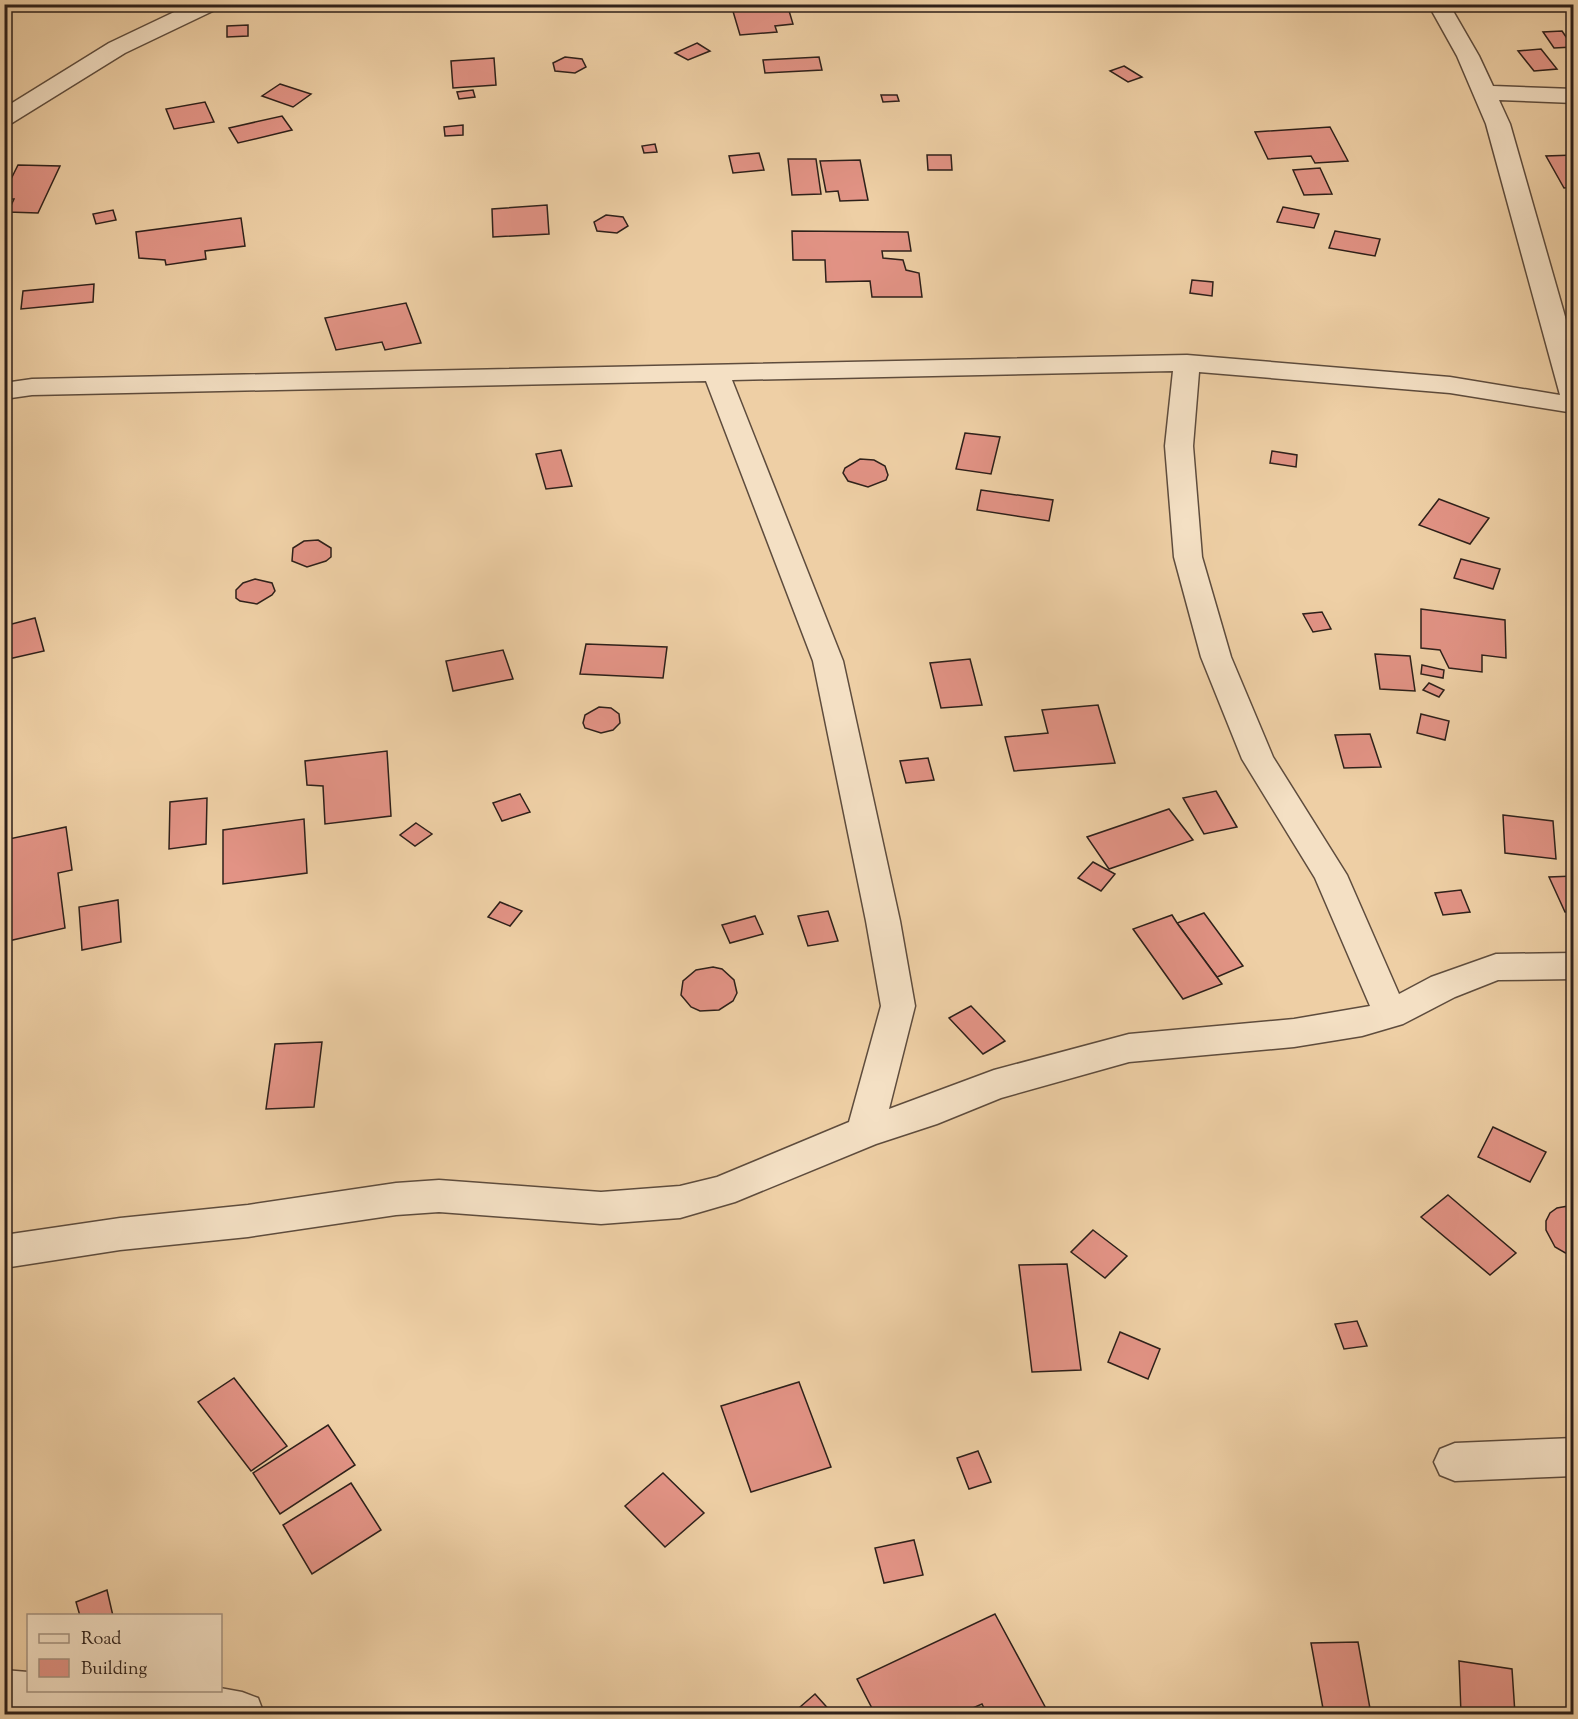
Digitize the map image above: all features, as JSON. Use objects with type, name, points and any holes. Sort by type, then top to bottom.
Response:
[{"type":"street","points":[[4,118],[117,48],[209,4]]},
{"type":"street","points":[[1438,4],[1468,56],[1498,124],[1574,398]]},
{"type":"street","points":[[1484,93],[1574,96]]},
{"type":"street","points":[[1187,363],[1179,446],[1188,557],[1216,657],[1258,759],[1330,876],[1391,1014]]},
{"type":"street","points":[[4,391],[32,387],[715,371],[1187,363],[1450,385],[1574,405]]},
{"type":"street","points":[[715,371],[828,661],[883,921],[898,1006],[865,1132]]},
{"type":"street","points":[[4,1252],[120,1234],[248,1221],[396,1199],[439,1196],[601,1208],[680,1202],[722,1191],[865,1132],[924,1113],[994,1084],[1129,1048],[1294,1034],[1391,1014],[1443,987],[1496,967],[1574,966]]},
{"type":"street","points":[[1455,1462],[1574,1457]]},
{"type":"street","points":[[4,1692],[195,1706],[242,1714]]},
{"type":"building","points":[[787,4],[793,24],[775,26],[777,32],[740,35],[732,8]]},
{"type":"building","points":[[248,25],[248,36],[227,37],[227,26]]},
{"type":"building","points":[[1562,31],[1573,47],[1554,48],[1543,32]]},
{"type":"building","points":[[697,43],[710,51],[688,60],[675,53]]},
{"type":"building","points":[[1541,49],[1557,69],[1534,71],[1518,51]]},
{"type":"building","points":[[565,57],[582,59],[586,67],[575,73],[555,71],[553,63]]},
{"type":"building","points":[[819,57],[822,70],[765,73],[763,60]]},
{"type":"building","points":[[494,58],[496,85],[453,88],[451,61]]},
{"type":"building","points":[[1124,66],[1142,77],[1128,82],[1110,71]]},
{"type":"building","points":[[280,84],[311,94],[293,107],[262,96]]},
{"type":"building","points":[[473,90],[475,97],[459,99],[457,92]]},
{"type":"building","points":[[881,95],[897,95],[899,101],[883,102]]},
{"type":"building","points":[[205,102],[214,122],[174,129],[166,109]]},
{"type":"building","points":[[282,116],[292,130],[238,143],[229,128]]},
{"type":"building","points":[[463,125],[463,135],[445,136],[444,127]]},
{"type":"building","points":[[1330,127],[1348,161],[1315,163],[1311,156],[1268,159],[1255,132]]},
{"type":"building","points":[[655,144],[657,152],[644,153],[642,146]]},
{"type":"building","points":[[759,153],[764,170],[733,173],[729,156]]},
{"type":"building","points":[[927,155],[951,155],[952,170],[928,170]]},
{"type":"building","points":[[1574,155],[1574,187],[1564,188],[1546,156]]},
{"type":"building","points":[[788,159],[816,159],[821,194],[792,195]]},
{"type":"building","points":[[860,160],[868,200],[840,201],[838,191],[826,192],[820,161]]},
{"type":"building","points":[[18,165],[60,166],[38,213],[8,212],[14,199],[4,199],[4,179],[11,179]]},
{"type":"building","points":[[1320,168],[1332,194],[1304,195],[1293,170]]},
{"type":"building","points":[[547,205],[549,234],[493,237],[492,209]]},
{"type":"building","points":[[1283,207],[1319,214],[1314,228],[1277,222]]},
{"type":"building","points":[[113,210],[116,220],[96,224],[93,214]]},
{"type":"building","points":[[606,215],[623,217],[628,226],[617,233],[597,231],[594,222]]},
{"type":"building","points":[[241,218],[245,246],[205,251],[206,259],[166,265],[165,260],[139,258],[136,232]]},
{"type":"building","points":[[792,231],[908,232],[911,251],[882,251],[883,258],[903,260],[906,270],[919,273],[922,297],[872,297],[870,281],[826,282],[825,260],[793,260]]},
{"type":"building","points":[[1335,231],[1380,239],[1375,256],[1329,248]]},
{"type":"building","points":[[1192,280],[1213,282],[1212,296],[1190,293]]},
{"type":"building","points":[[94,284],[93,302],[21,309],[23,291]]},
{"type":"building","points":[[406,303],[421,343],[385,350],[382,342],[336,350],[325,318]]},
{"type":"building","points":[[965,433],[1000,437],[991,474],[956,469]]},
{"type":"building","points":[[561,450],[572,486],[546,489],[536,454]]},
{"type":"building","points":[[1272,451],[1297,455],[1296,467],[1270,463]]},
{"type":"building","points":[[860,459],[874,460],[885,466],[888,475],[886,480],[868,487],[848,481],[843,473],[845,468]]},
{"type":"building","points":[[981,490],[1053,500],[1049,521],[977,510]]},
{"type":"building","points":[[1439,499],[1489,518],[1470,544],[1419,525]]},
{"type":"building","points":[[318,540],[331,548],[331,557],[307,567],[292,561],[293,548],[304,541]]},
{"type":"building","points":[[1461,559],[1500,569],[1493,589],[1454,578]]},
{"type":"building","points":[[255,579],[272,583],[275,591],[272,595],[257,604],[236,598],[236,590],[243,583]]},
{"type":"building","points":[[1421,609],[1505,620],[1506,658],[1482,655],[1482,672],[1449,668],[1440,650],[1421,648]]},
{"type":"building","points":[[1322,612],[1331,629],[1313,632],[1303,614]]},
{"type":"building","points":[[35,618],[44,651],[4,660],[4,626]]},
{"type":"building","points":[[586,644],[667,647],[663,678],[580,674]]},
{"type":"building","points":[[503,650],[513,679],[453,691],[446,661]]},
{"type":"building","points":[[1375,654],[1410,656],[1415,691],[1380,689]]},
{"type":"building","points":[[970,659],[982,705],[941,708],[930,663]]},
{"type":"building","points":[[1422,665],[1444,670],[1443,678],[1421,674]]},
{"type":"building","points":[[1429,683],[1444,690],[1439,697],[1423,690]]},
{"type":"building","points":[[1098,705],[1115,763],[1014,771],[1005,737],[1048,733],[1042,710]]},
{"type":"building","points":[[599,707],[611,708],[619,714],[620,723],[613,730],[601,733],[585,728],[583,723],[585,715]]},
{"type":"building","points":[[1421,714],[1449,721],[1445,740],[1417,733]]},
{"type":"building","points":[[1370,734],[1381,767],[1344,768],[1335,735]]},
{"type":"building","points":[[387,751],[391,816],[325,824],[323,786],[307,785],[305,761]]},
{"type":"building","points":[[928,758],[934,780],[906,783],[900,761]]},
{"type":"building","points":[[1216,791],[1237,827],[1204,834],[1183,798]]},
{"type":"building","points":[[520,794],[530,812],[502,821],[493,803]]},
{"type":"building","points":[[207,798],[206,844],[169,849],[170,802]]},
{"type":"building","points":[[1169,809],[1193,840],[1109,869],[1087,837]]},
{"type":"building","points":[[1503,815],[1553,821],[1556,859],[1505,853]]},
{"type":"building","points":[[304,819],[307,873],[223,884],[223,830]]},
{"type":"building","points":[[416,823],[432,834],[415,846],[400,835]]},
{"type":"building","points":[[66,827],[72,870],[58,873],[65,928],[4,942],[4,840]]},
{"type":"building","points":[[1093,862],[1115,874],[1101,891],[1078,878]]},
{"type":"building","points":[[1574,876],[1574,912],[1565,912],[1549,877]]},
{"type":"building","points":[[1461,890],[1470,912],[1443,915],[1435,893]]},
{"type":"building","points":[[118,900],[121,942],[82,950],[79,907]]},
{"type":"building","points":[[500,902],[522,911],[510,926],[488,917]]},
{"type":"building","points":[[828,911],[838,941],[808,946],[798,916]]},
{"type":"building","points":[[1204,913],[1243,966],[1217,977],[1177,923]]},
{"type":"building","points":[[1172,915],[1222,984],[1183,999],[1133,929]]},
{"type":"building","points":[[755,916],[763,934],[730,943],[722,925]]},
{"type":"building","points":[[713,967],[722,969],[734,980],[737,993],[733,1001],[719,1010],[700,1011],[691,1007],[681,995],[683,981],[696,970]]},
{"type":"building","points":[[971,1006],[1005,1041],[983,1054],[949,1018]]},
{"type":"building","points":[[322,1042],[314,1107],[266,1109],[275,1044]]},
{"type":"building","points":[[1493,1127],[1546,1152],[1530,1182],[1478,1157]]},
{"type":"building","points":[[1448,1195],[1516,1253],[1490,1275],[1421,1217]]},
{"type":"building","points":[[1574,1206],[1574,1258],[1555,1247],[1546,1230],[1546,1221],[1550,1213],[1557,1208]]},
{"type":"building","points":[[1093,1230],[1127,1256],[1105,1278],[1071,1252]]},
{"type":"building","points":[[1067,1264],[1081,1370],[1032,1372],[1019,1265]]},
{"type":"building","points":[[1357,1321],[1367,1346],[1344,1349],[1335,1324]]},
{"type":"building","points":[[1120,1332],[1160,1349],[1148,1379],[1108,1362]]},
{"type":"building","points":[[234,1378],[287,1446],[251,1471],[198,1402]]},
{"type":"building","points":[[799,1382],[831,1467],[751,1492],[721,1406]]},
{"type":"building","points":[[328,1425],[355,1465],[280,1514],[253,1473]]},
{"type":"building","points":[[978,1451],[991,1482],[969,1489],[957,1458]]},
{"type":"building","points":[[663,1473],[704,1513],[665,1547],[625,1506]]},
{"type":"building","points":[[351,1483],[381,1530],[312,1574],[283,1525]]},
{"type":"building","points":[[914,1540],[923,1575],[884,1583],[875,1548]]},
{"type":"building","points":[[107,1590],[113,1614],[79,1614],[76,1602]]},
{"type":"building","points":[[995,1614],[1049,1714],[987,1714],[982,1704],[959,1714],[875,1714],[857,1679]]},
{"type":"building","points":[[1358,1642],[1371,1714],[1324,1714],[1311,1643]]},
{"type":"building","points":[[1459,1661],[1512,1669],[1515,1714],[1461,1714]]},
{"type":"building","points":[[815,1694],[833,1714],[792,1714]]}]
